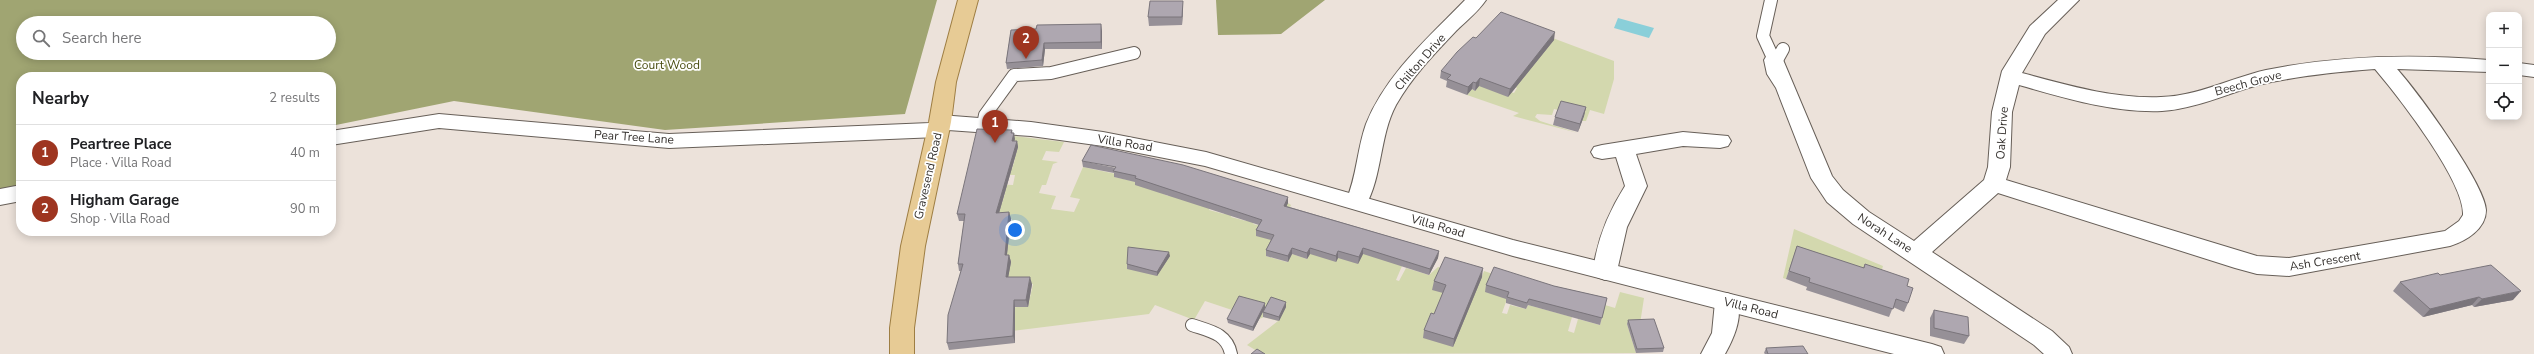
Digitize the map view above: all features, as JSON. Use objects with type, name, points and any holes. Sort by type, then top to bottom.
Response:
[{"type":"main road","name":"Gravesend Road","points":[[902,354],[902,328],[913,246],[939,126],[946,82],[968,0]]},
{"type":"street","name":"Chilton Drive","points":[[1357,201],[1367,175],[1377,126],[1390,98],[1407,75],[1476,0]]},
{"type":"street","name":"Oak Drive","points":[[1994,184],[1999,171],[2000,123],[2010,76],[2017,60],[2037,30],[2069,0]]},
{"type":"street","name":"Norah Lane","points":[[1779,54],[1777,74],[1786,88],[1827,187],[1856,214],[2039,336],[2060,354]]},
{"type":"street","name":"Beech Grove","points":[[2010,76],[2094,99],[2125,103],[2160,104],[2189,100],[2265,77],[2381,62],[2486,66]]},
{"type":"street","name":"Ash Crescent","points":[[1994,184],[2235,259],[2272,266],[2312,264],[2450,238],[2468,228],[2472,222],[2475,211],[2466,183],[2405,91],[2381,62]]},
{"type":"street","points":[[2522,69],[2534,71]]},
{"type":"street","name":"Pear Tree Lane","points":[[336,137],[439,121],[669,141],[939,126]]},
{"type":"street","name":"Villa Road","points":[[939,126],[983,125],[1046,131],[1158,148],[1206,159],[1357,201],[1513,248],[1919,352]]},
{"type":"street","points":[[1605,271],[1611,237],[1621,210],[1636,186],[1613,150],[1683,139],[1720,141]]},
{"type":"street","points":[[1916,253],[1994,184]]},
{"type":"street","points":[[0,197],[16,194]]},
{"type":"street","points":[[1713,354],[1719,347],[1724,333],[1727,302]]},
{"type":"lane","points":[[1771,0],[1763,36],[1779,54]]},
{"type":"lane","points":[[983,125],[985,115],[1014,75],[1051,73],[1134,53]]},
{"type":"lane","points":[[1192,325],[1227,338],[1231,343],[1231,354]]},
{"type":"green space","name":"Court Wood","points":[[0,0],[937,0],[905,114],[665,130],[454,101],[336,125],[336,72],[16,72],[16,187],[0,190]]},
{"type":"green space","points":[[1216,0],[1325,0],[1281,34],[1218,35]]},
{"type":"green space","points":[[1542,34],[1614,61],[1614,79],[1604,114],[1590,110],[1586,121],[1582,121],[1584,116],[1554,109],[1552,115],[1537,114],[1535,117],[1540,121],[1578,133],[1513,116],[1519,113],[1467,95],[1472,89],[1475,91],[1478,82],[1490,90],[1494,86],[1514,93],[1517,88],[1500,81]]},
{"type":"green space","points":[[1014,136],[1064,142],[1059,152],[1046,151],[1042,160],[1058,162],[1053,164],[1046,185],[1042,185],[1039,193],[1056,196],[1051,209],[1074,212],[1080,199],[1070,197],[1083,167],[1116,174],[1114,177],[1137,182],[1168,196],[1183,172],[1212,203],[1209,210],[1224,214],[1227,208],[1234,210],[1231,217],[1246,221],[1250,215],[1257,217],[1253,224],[1262,226],[1288,203],[1291,205],[1266,256],[1287,262],[1292,254],[1307,259],[1325,224],[1340,253],[1364,250],[1402,266],[1396,280],[1399,281],[1406,268],[1429,275],[1438,267],[1481,279],[1484,271],[1493,274],[1507,299],[1502,313],[1507,314],[1510,305],[1526,309],[1528,305],[1572,317],[1568,331],[1574,333],[1578,319],[1600,325],[1605,305],[1615,308],[1620,292],[1644,298],[1640,324],[1627,324],[1636,353],[1262,354],[1247,345],[1278,321],[1264,317],[1259,319],[1205,301],[1194,320],[1155,305],[1149,314],[988,334],[951,313],[1028,306],[1033,284],[990,283],[1010,267],[1010,262],[998,262],[1008,241],[1009,234],[993,227],[1012,226],[1012,219],[999,220],[1000,212],[985,212],[987,202],[1002,203],[1005,193],[989,192],[991,184],[1013,185],[1015,175],[994,175],[996,169],[1012,169],[1015,159],[998,158],[999,152],[1016,153],[1018,148],[1013,147]]},
{"type":"green space","points":[[1794,229],[1883,266],[1879,279],[1794,255],[1786,279],[1783,278]]},
{"type":"water","points":[[1618,18],[1654,28],[1649,38],[1614,28]]},
{"type":"building","points":[[1150,1],[1183,1],[1182,17],[1148,17]]},
{"type":"building","points":[[1501,12],[1555,32],[1510,89],[1480,78],[1476,83],[1473,82],[1468,87],[1447,79],[1451,75],[1441,71],[1457,52],[1473,37],[1476,38]]},
{"type":"building","points":[[1101,24],[1101,42],[1044,43],[1042,60],[1006,63],[1011,30],[1036,29],[1037,25]]},
{"type":"building","points":[[1561,101],[1586,107],[1580,124],[1555,117]]},
{"type":"building","points":[[977,129],[1012,130],[1011,133],[1014,133],[1012,141],[1017,141],[996,213],[1009,212],[1005,255],[1009,255],[1006,277],[1030,277],[1026,300],[1014,300],[1013,336],[947,343],[948,315],[963,264],[958,264],[965,214],[957,214]]},
{"type":"building","points":[[1091,145],[1183,165],[1288,197],[1284,206],[1439,251],[1430,269],[1363,248],[1359,257],[1338,251],[1336,256],[1310,248],[1307,253],[1292,248],[1288,256],[1266,250],[1274,235],[1256,230],[1262,220],[1135,178],[1136,176],[1113,171],[1116,167],[1082,161]]},
{"type":"building","points":[[1797,246],[1864,268],[1865,264],[1909,279],[1907,286],[1913,288],[1908,303],[1896,299],[1893,309],[1809,282],[1810,278],[1789,271]]},
{"type":"building","points":[[1128,247],[1169,252],[1157,272],[1127,264]]},
{"type":"building","points":[[1445,257],[1483,268],[1454,339],[1424,330],[1431,313],[1434,314],[1446,285],[1434,281]]},
{"type":"building","points":[[2491,265],[2521,291],[2482,299],[2479,297],[2430,309],[2400,282],[2438,273],[2440,275]]},
{"type":"building","points":[[1494,267],[1554,286],[1607,298],[1602,318],[1529,299],[1527,303],[1507,297],[1509,292],[1486,285]]},
{"type":"building","points":[[1239,296],[1265,303],[1253,327],[1227,319]]},
{"type":"building","points":[[1271,297],[1286,302],[1279,317],[1263,312]]},
{"type":"building","points":[[1934,310],[1968,317],[1969,336],[1934,328]]},
{"type":"building","points":[[1654,319],[1664,348],[1637,349],[1628,320]]},
{"type":"building","points":[[1803,346],[1808,354],[1768,354],[1766,348]]},
{"type":"building","points":[[1257,349],[1265,354],[1251,354]]},
{"type":"place","name":"Higham Garage","points":[[1026,59]]},
{"type":"place","name":"Peartree Place","points":[[995,143]]}]
